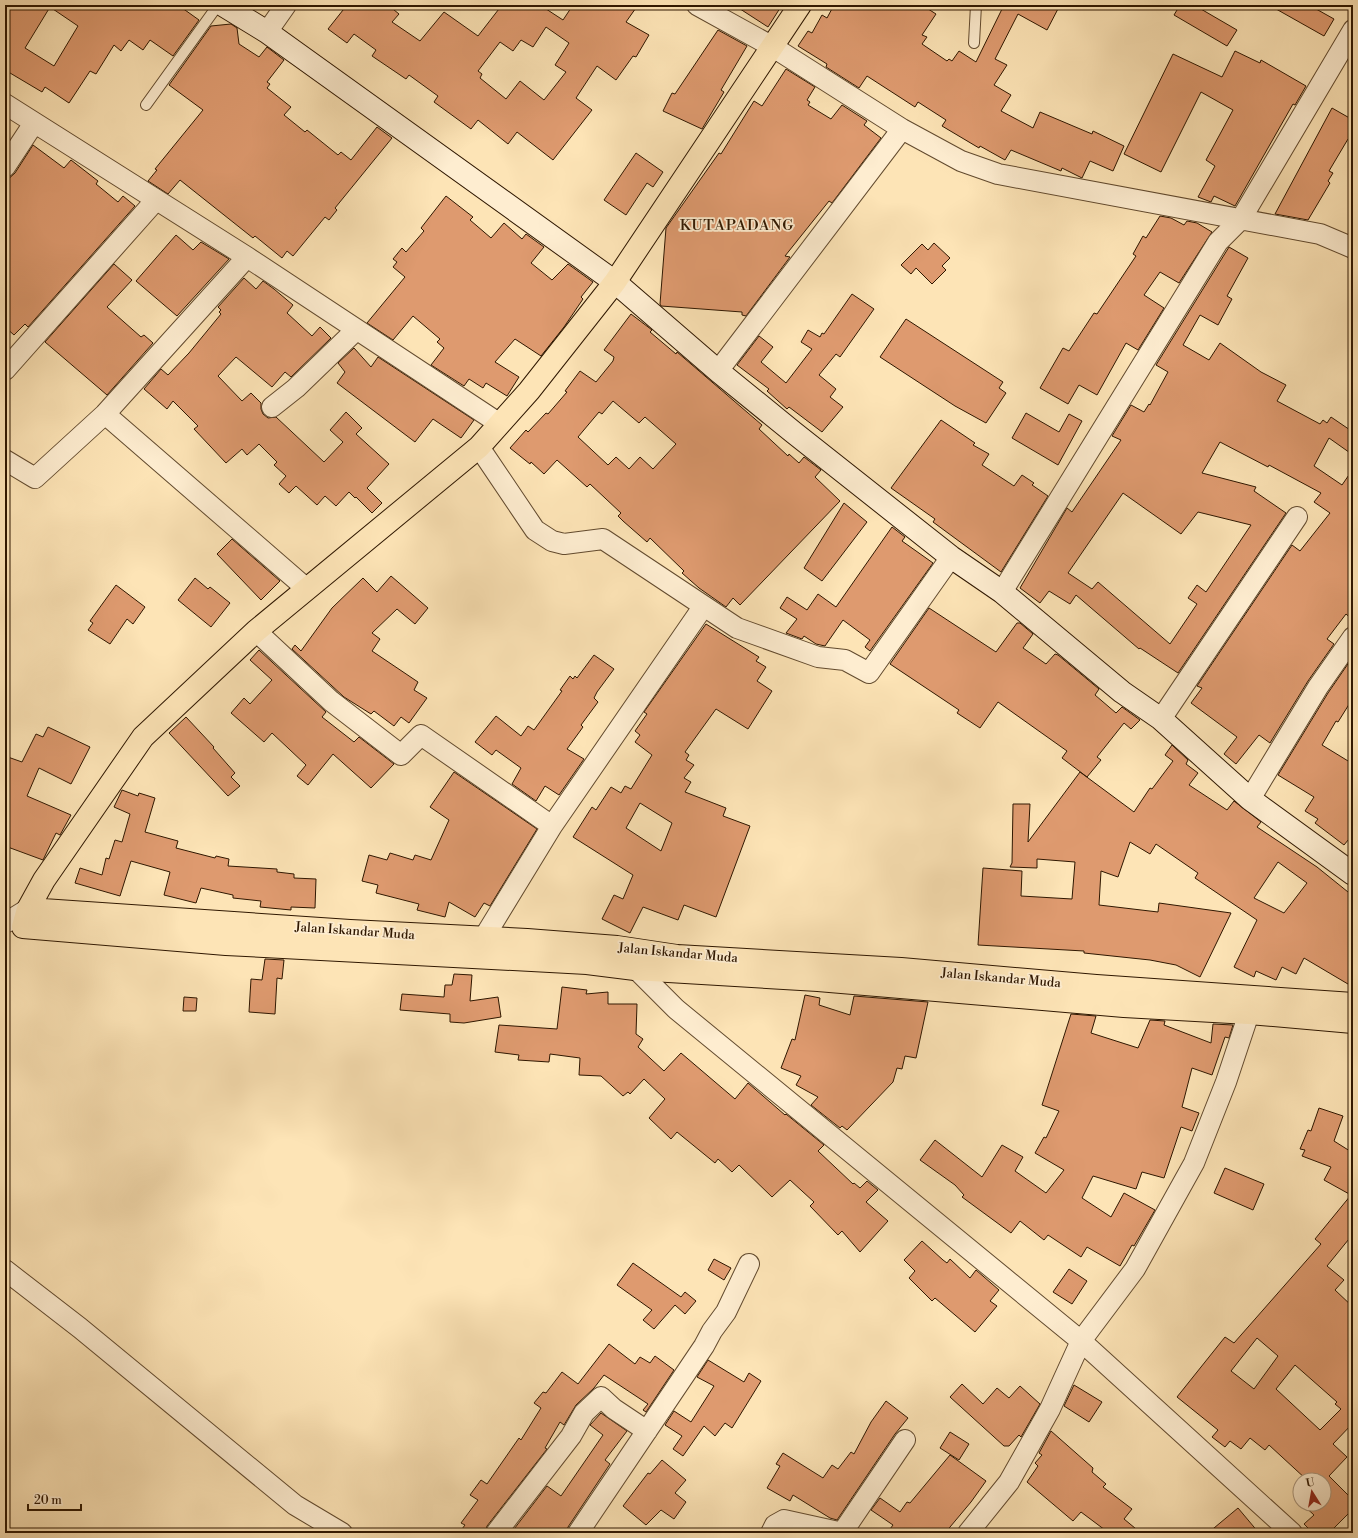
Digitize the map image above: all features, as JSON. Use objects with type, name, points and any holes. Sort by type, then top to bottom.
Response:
[{"type":"highway","points":[[16,920],[142,737],[256,631],[479,447],[529,391],[615,282],[800,5]]},
{"type":"highway","name":"Jalan Iskandar Muda","points":[[16,920],[311,938],[579,962],[635,969],[818,980],[1124,1006],[1249,1013],[1353,1022]]},
{"type":"highway","name":"Jalan Iskandar Muda","points":[[349,941],[483,939],[617,947],[677,956],[901,969],[1096,986],[1353,1004]]},
{"type":"street","points":[[223,5],[267,32],[615,282],[718,371],[951,557],[1002,592],[1122,692],[1160,719],[1250,799],[1353,874]]},
{"type":"street","points":[[267,32],[286,5]]},
{"type":"street","points":[[697,5],[773,47],[902,130],[961,161],[998,174],[1320,234],[1353,248]]},
{"type":"street","points":[[1002,592],[1218,242],[1241,219],[1353,30]]},
{"type":"street","points":[[5,104],[155,201],[247,257],[500,424]]},
{"type":"street","points":[[5,167],[34,123]]},
{"type":"street","points":[[718,371],[902,130]]},
{"type":"street","points":[[5,370],[155,201]]},
{"type":"street","points":[[5,460],[34,478],[105,414],[247,257]]},
{"type":"street","points":[[272,407],[296,388],[356,330]]},
{"type":"street","points":[[105,414],[307,589]]},
{"type":"street","points":[[479,447],[535,530],[552,541],[564,544],[603,539],[703,607],[737,628],[818,657],[845,660],[869,673],[951,557]]},
{"type":"street","points":[[1160,719],[1297,518]]},
{"type":"street","points":[[483,939],[552,826],[703,607]]},
{"type":"street","points":[[256,631],[331,701],[401,755],[421,735],[552,826]]},
{"type":"street","points":[[1250,799],[1318,687],[1353,637]]},
{"type":"street","points":[[617,947],[635,969],[676,1009],[1081,1340],[1292,1533]]},
{"type":"street","points":[[968,1533],[1009,1482],[1050,1409],[1081,1340],[1135,1269],[1194,1163],[1226,1082],[1249,1013]]},
{"type":"street","points":[[578,1533],[726,1312],[749,1264]]},
{"type":"street","points":[[5,1270],[80,1328],[295,1505],[342,1533]]},
{"type":"street","points":[[496,1533],[571,1436],[584,1413],[601,1397],[614,1409],[647,1431]]},
{"type":"street","points":[[771,1533],[778,1523],[784,1520],[842,1533],[905,1440]]},
{"type":"lane","points":[[146,105],[218,5]]},
{"type":"lane","points":[[974,44],[976,5]]},
{"type":"building","points":[[5,5],[178,5],[199,20],[173,56],[150,40],[143,50],[129,40],[121,51],[114,45],[96,74],[90,71],[69,103],[45,87],[42,92],[5,70]],"holes":[[[50,7],[78,26],[54,66],[25,48]]]},
{"type":"building","points":[[347,5],[388,5],[399,14],[392,22],[420,41],[444,12],[478,36],[502,5],[540,5],[563,20],[573,5],[638,5],[626,22],[649,35],[636,57],[633,56],[616,80],[597,66],[576,98],[592,110],[553,160],[517,132],[508,144],[478,120],[471,129],[434,102],[438,96],[409,75],[406,79],[372,56],[376,50],[354,34],[347,43],[328,29]],"holes":[[[546,27],[569,43],[555,65],[566,72],[544,100],[520,81],[506,99],[480,78],[482,74],[478,71],[500,42],[513,51],[521,40],[533,47]]]},
{"type":"building","points":[[734,5],[782,5],[768,27]]},
{"type":"building","points":[[834,5],[922,5],[936,14],[922,35],[927,37],[922,44],[947,61],[949,59],[952,61],[959,51],[976,62],[1003,7],[1000,5],[1060,5],[1047,30],[1018,14],[995,59],[1007,65],[994,85],[1011,95],[1001,111],[1033,128],[1040,112],[1092,134],[1093,131],[1124,146],[1113,171],[1090,161],[1082,178],[1062,168],[1061,171],[1011,150],[1005,160],[980,146],[979,148],[942,126],[946,120],[918,102],[915,107],[867,76],[859,88],[826,67],[827,64],[798,46],[808,31],[812,33],[822,15],[827,18]]},
{"type":"building","points":[[1180,5],[1194,5],[1237,30],[1227,46],[1174,15]]},
{"type":"building","points":[[1269,5],[1309,5],[1334,19],[1324,36]]},
{"type":"building","points":[[231,24],[237,28],[239,44],[259,57],[267,47],[284,60],[267,82],[270,84],[267,88],[291,107],[284,115],[305,132],[307,130],[338,155],[341,152],[351,160],[377,127],[392,138],[335,208],[337,210],[329,220],[325,217],[293,256],[287,251],[282,258],[255,236],[253,238],[180,180],[168,194],[148,181],[157,170],[155,169],[203,110],[169,85],[211,26]]},
{"type":"building","points":[[718,30],[747,46],[721,90],[724,92],[702,129],[663,111],[672,93],[675,94]]},
{"type":"building","points":[[1235,51],[1260,63],[1261,60],[1306,86],[1295,105],[1293,104],[1235,206],[1214,196],[1211,202],[1198,197],[1215,166],[1206,160],[1233,110],[1201,92],[1161,172],[1124,154],[1173,54],[1222,77]]},
{"type":"building","points":[[786,69],[815,87],[807,100],[810,102],[808,105],[831,119],[842,105],[867,121],[864,125],[881,138],[832,203],[829,201],[785,256],[790,257],[746,316],[742,315],[742,312],[661,306],[666,228],[719,153],[721,154],[754,101],[762,106]]},
{"type":"building","points":[[1332,108],[1353,120],[1353,142],[1348,139],[1329,171],[1333,173],[1328,181],[1330,183],[1308,220],[1275,214]]},
{"type":"building","points":[[33,145],[64,168],[71,160],[98,181],[96,184],[118,202],[123,196],[135,206],[28,327],[25,324],[14,335],[5,327],[5,182],[15,173]]},
{"type":"building","points":[[636,153],[663,172],[653,187],[647,183],[626,215],[604,200]]},
{"type":"building","points":[[446,196],[473,217],[470,220],[491,238],[504,223],[522,239],[526,234],[544,247],[531,263],[552,280],[568,264],[593,282],[581,297],[583,299],[564,327],[541,356],[515,339],[495,362],[519,377],[507,396],[486,383],[483,388],[469,379],[464,386],[431,365],[444,348],[437,342],[440,339],[413,316],[393,340],[367,323],[405,277],[393,267],[397,262],[393,259],[402,248],[406,252],[424,231],[421,228]]},
{"type":"building","points":[[1160,216],[1171,218],[1184,225],[1187,221],[1197,223],[1212,232],[1179,283],[1160,272],[1144,295],[1164,308],[1138,350],[1126,343],[1097,395],[1079,385],[1068,404],[1040,388],[1063,348],[1069,351],[1094,313],[1097,314],[1136,256],[1133,254],[1143,236],[1146,238]]},
{"type":"building","points":[[176,235],[193,250],[201,242],[229,259],[177,316],[136,281]]},
{"type":"building","points":[[934,243],[950,258],[942,266],[946,270],[932,284],[916,268],[911,274],[901,265],[922,244],[928,250]]},
{"type":"building","points":[[1229,247],[1248,258],[1227,296],[1232,299],[1218,325],[1200,315],[1183,345],[1209,360],[1220,343],[1261,372],[1286,385],[1277,401],[1320,424],[1323,420],[1327,423],[1331,417],[1353,432],[1353,455],[1329,438],[1314,466],[1342,485],[1353,469],[1353,620],[1346,614],[1327,639],[1334,644],[1308,681],[1270,743],[1259,735],[1236,764],[1224,754],[1237,737],[1191,703],[1202,688],[1197,686],[1292,545],[1300,551],[1330,513],[1314,502],[1321,493],[1269,465],[1268,467],[1220,442],[1202,473],[1256,487],[1254,491],[1286,513],[1178,673],[1140,648],[1139,649],[1076,595],[1070,604],[1049,591],[1040,603],[1020,588],[1067,508],[1072,512],[1121,440],[1112,436],[1131,405],[1144,412],[1149,404],[1150,405],[1168,372],[1156,365]],"holes":[[[1123,493],[1181,534],[1198,512],[1251,525],[1206,592],[1197,585],[1188,598],[1197,604],[1170,644],[1098,582],[1092,589],[1068,573]]]},
{"type":"building","points":[[114,264],[132,280],[107,307],[141,337],[144,335],[153,343],[107,395],[45,342]]},
{"type":"building","points":[[244,278],[256,289],[263,281],[293,305],[287,313],[312,336],[320,327],[331,338],[291,377],[285,372],[272,387],[236,357],[218,376],[242,401],[251,393],[261,403],[263,414],[268,418],[276,417],[324,462],[343,442],[330,430],[346,412],[362,428],[356,434],[389,464],[367,488],[382,503],[372,513],[349,492],[336,506],[325,496],[317,505],[296,486],[289,493],[279,484],[286,476],[274,465],[277,462],[259,444],[247,455],[242,449],[226,463],[194,429],[198,426],[173,401],[167,409],[144,389],[161,369],[168,375],[189,353],[221,314],[219,312],[221,310],[218,307]]},
{"type":"building","points":[[852,294],[874,309],[840,357],[836,354],[819,375],[836,389],[830,397],[843,407],[822,432],[789,407],[787,409],[767,391],[769,389],[737,365],[759,336],[773,347],[761,362],[786,383],[812,349],[801,342],[808,330],[820,337],[822,333],[824,334]]},
{"type":"building","points":[[631,314],[652,330],[650,332],[676,354],[677,352],[762,425],[759,429],[788,456],[789,454],[799,463],[804,457],[821,470],[815,477],[840,501],[740,605],[733,598],[726,607],[699,588],[682,573],[684,571],[650,538],[647,542],[618,516],[621,513],[590,484],[587,487],[557,460],[544,474],[531,462],[530,464],[510,448],[526,430],[528,432],[546,413],[548,414],[567,392],[565,391],[580,371],[596,382],[613,361],[614,357],[604,350]],"holes":[[[613,401],[639,423],[645,417],[676,444],[653,469],[640,457],[629,469],[616,457],[608,465],[578,437],[599,412],[602,414]]]},
{"type":"building","points":[[906,319],[1003,382],[999,388],[1006,393],[986,423],[955,406],[880,357]]},
{"type":"building","points":[[354,348],[371,367],[378,357],[474,420],[461,438],[433,419],[415,442],[337,383],[345,372],[338,363]]},
{"type":"building","points":[[1026,413],[1059,432],[1069,414],[1082,421],[1058,465],[1012,438]]},
{"type":"building","points":[[941,420],[975,443],[973,445],[989,454],[982,465],[1014,486],[1022,475],[1034,483],[1032,485],[1048,496],[1001,572],[933,522],[935,519],[891,488]]},
{"type":"building","points":[[844,503],[867,522],[822,581],[804,568]]},
{"type":"building","points":[[892,527],[905,537],[902,541],[933,563],[870,651],[865,647],[870,640],[843,620],[825,646],[816,644],[804,636],[802,639],[786,633],[797,619],[780,608],[787,597],[807,610],[818,594],[836,607]]},
{"type":"building","points":[[232,539],[280,581],[261,600],[217,554]]},
{"type":"building","points":[[391,576],[428,608],[415,624],[397,609],[372,633],[380,639],[372,651],[418,682],[414,690],[427,698],[409,723],[401,717],[394,726],[374,711],[371,714],[344,697],[292,649],[295,645],[301,651],[332,608],[363,578],[377,592]]},
{"type":"building","points":[[195,578],[208,589],[210,587],[230,603],[211,627],[178,600]]},
{"type":"building","points":[[116,585],[145,607],[133,624],[127,619],[110,644],[88,630],[93,623],[90,621]]},
{"type":"building","points":[[929,608],[996,652],[1017,623],[1020,623],[1033,634],[1023,648],[1046,664],[1055,654],[1058,655],[1099,689],[1095,695],[1116,713],[1122,707],[1140,720],[1131,729],[1124,723],[1097,757],[1101,760],[1087,777],[1062,758],[1067,751],[998,702],[980,728],[957,713],[959,710],[890,664]]},
{"type":"building","points":[[706,624],[759,657],[756,661],[766,667],[757,681],[772,691],[748,729],[716,709],[685,752],[689,755],[686,760],[694,765],[684,778],[691,782],[685,792],[726,808],[723,816],[750,826],[716,917],[684,905],[678,920],[643,907],[630,933],[602,919],[614,895],[623,899],[633,875],[573,837],[592,807],[596,810],[611,787],[621,793],[625,786],[631,789],[652,755],[635,742],[640,735],[635,731],[647,714],[644,712]],"holes":[[[640,803],[672,823],[661,851],[626,828]]]},
{"type":"building","points":[[259,650],[326,712],[322,717],[354,742],[359,737],[394,764],[371,788],[333,754],[308,785],[297,776],[306,765],[272,733],[264,742],[231,713],[244,698],[250,704],[272,680],[250,660]]},
{"type":"building","points":[[594,655],[614,669],[597,692],[594,698],[598,702],[581,725],[583,727],[567,749],[584,759],[559,795],[545,786],[536,801],[512,784],[521,768],[496,750],[492,755],[475,742],[496,716],[521,736],[528,726],[534,730],[562,691],[560,690],[570,676],[573,679],[575,676],[577,678]]},
{"type":"building","points":[[1352,658],[1353,698],[1338,722],[1336,721],[1322,745],[1353,764],[1353,834],[1344,845],[1315,823],[1318,819],[1305,811],[1314,797],[1278,775],[1328,693]]},
{"type":"building","points":[[186,717],[214,747],[213,748],[235,773],[231,777],[240,786],[228,796],[169,733]]},
{"type":"building","points":[[48,727],[90,747],[71,784],[39,768],[27,796],[71,815],[60,835],[56,833],[43,860],[5,846],[5,756],[22,762],[36,734],[43,737]]},
{"type":"building","points":[[1172,745],[1188,760],[1186,764],[1198,773],[1189,785],[1227,810],[1234,801],[1261,822],[1257,827],[1317,867],[1353,896],[1353,987],[1304,958],[1296,974],[1282,967],[1276,980],[1256,971],[1254,977],[1234,967],[1257,920],[1195,878],[1198,873],[1156,844],[1150,854],[1130,842],[1118,877],[1101,871],[1099,905],[1158,912],[1159,903],[1231,913],[1200,977],[1176,965],[1150,960],[1084,953],[1084,951],[978,945],[983,868],[1022,871],[1021,896],[1072,899],[1075,862],[1037,859],[1037,868],[1010,867],[1012,863],[1013,804],[1030,804],[1028,842],[1080,772],[1134,812],[1150,788],[1152,789],[1173,761],[1165,755]],"holes":[[[1278,862],[1307,883],[1284,913],[1254,898]]]},
{"type":"building","points":[[454,772],[537,829],[490,906],[484,903],[475,917],[449,902],[445,917],[417,910],[419,904],[376,893],[378,885],[362,881],[369,855],[387,860],[390,853],[413,860],[415,855],[431,860],[449,820],[430,807]]},
{"type":"building","points":[[122,790],[138,796],[139,793],[155,798],[145,832],[178,841],[176,848],[215,858],[216,856],[229,859],[228,866],[277,869],[277,872],[294,874],[294,878],[316,879],[315,908],[291,907],[291,910],[260,907],[261,901],[233,898],[233,895],[201,888],[196,903],[164,895],[170,872],[131,861],[120,896],[75,883],[80,868],[102,875],[106,858],[109,859],[115,840],[122,842],[130,814],[114,807]]},
{"type":"building","points":[[265,959],[284,960],[282,979],[277,978],[275,1014],[249,1012],[251,979],[262,980]]},
{"type":"building","points":[[454,974],[472,975],[470,1001],[498,997],[501,1017],[464,1023],[450,1022],[450,1014],[400,1010],[402,994],[444,997],[445,985],[452,985]]},
{"type":"building","points":[[562,987],[587,990],[586,994],[608,992],[608,1004],[637,1004],[636,1034],[643,1039],[638,1047],[664,1071],[681,1053],[735,1099],[748,1083],[785,1115],[786,1114],[824,1145],[818,1151],[853,1184],[854,1183],[860,1188],[867,1181],[878,1190],[866,1202],[888,1221],[860,1252],[842,1231],[838,1235],[810,1206],[814,1202],[790,1180],[772,1197],[739,1165],[732,1172],[718,1159],[715,1163],[677,1132],[671,1139],[649,1118],[665,1099],[644,1079],[630,1094],[628,1092],[623,1096],[601,1076],[579,1075],[580,1058],[550,1054],[549,1062],[518,1060],[519,1055],[495,1052],[499,1025],[557,1029]]},
{"type":"building","points":[[805,995],[820,998],[819,1005],[850,1015],[854,996],[928,1002],[916,1058],[905,1056],[902,1069],[897,1068],[893,1082],[847,1130],[842,1126],[840,1128],[811,1105],[818,1097],[796,1085],[801,1076],[781,1068],[792,1039],[795,1040]]},
{"type":"building","points":[[184,997],[197,998],[196,1011],[183,1011]]},
{"type":"building","points":[[1071,1014],[1096,1016],[1091,1033],[1138,1048],[1150,1020],[1165,1021],[1164,1025],[1211,1043],[1213,1024],[1233,1025],[1229,1038],[1225,1037],[1212,1075],[1192,1068],[1182,1107],[1199,1113],[1192,1131],[1181,1127],[1164,1178],[1142,1172],[1136,1189],[1093,1176],[1082,1198],[1111,1217],[1124,1193],[1155,1210],[1134,1246],[1132,1245],[1120,1266],[1087,1247],[1081,1257],[1048,1235],[1044,1240],[1020,1221],[1011,1233],[962,1197],[964,1195],[955,1185],[920,1160],[935,1140],[982,1177],[1002,1145],[1023,1157],[1015,1171],[1046,1193],[1064,1170],[1035,1153],[1044,1137],[1046,1138],[1059,1111],[1042,1105]]},
{"type":"building","points":[[1319,1108],[1343,1116],[1334,1141],[1353,1153],[1353,1234],[1327,1266],[1344,1280],[1335,1290],[1353,1307],[1353,1423],[1333,1444],[1347,1457],[1332,1473],[1298,1472],[1269,1445],[1265,1450],[1250,1438],[1241,1449],[1230,1441],[1225,1447],[1212,1437],[1218,1430],[1177,1397],[1225,1337],[1234,1343],[1321,1244],[1315,1239],[1351,1195],[1324,1180],[1331,1167],[1302,1156],[1305,1150],[1300,1149],[1308,1130],[1311,1131]],"holes":[[[1257,1338],[1278,1356],[1254,1389],[1231,1371]],[[1295,1365],[1337,1402],[1335,1404],[1341,1409],[1320,1430],[1276,1389]]]},
{"type":"building","points":[[1225,1168],[1264,1184],[1253,1210],[1214,1193]]},
{"type":"building","points":[[922,1241],[947,1263],[950,1259],[970,1278],[976,1270],[999,1290],[990,1301],[997,1306],[975,1332],[935,1298],[932,1301],[909,1278],[915,1271],[904,1260]]},
{"type":"building","points":[[714,1259],[731,1268],[724,1280],[708,1270]]},
{"type":"building","points":[[633,1263],[681,1297],[685,1292],[696,1301],[685,1314],[675,1305],[654,1329],[643,1320],[652,1310],[617,1285]]},
{"type":"building","points":[[1069,1269],[1087,1281],[1072,1304],[1053,1292]]},
{"type":"building","points":[[609,1344],[635,1364],[640,1357],[650,1363],[655,1356],[674,1370],[646,1412],[643,1410],[648,1404],[604,1375],[594,1388],[576,1405],[564,1425],[560,1422],[545,1448],[547,1449],[487,1526],[485,1533],[459,1533],[465,1525],[461,1523],[478,1500],[470,1495],[481,1480],[487,1484],[519,1438],[521,1440],[541,1408],[534,1403],[543,1392],[546,1393],[562,1372],[578,1384]]},
{"type":"building","points":[[708,1360],[744,1382],[749,1373],[761,1381],[732,1428],[725,1423],[715,1436],[704,1426],[683,1456],[673,1449],[682,1436],[665,1425],[674,1411],[691,1422],[714,1386],[697,1377]]},
{"type":"building","points":[[962,1384],[983,1404],[997,1388],[1009,1398],[1020,1386],[1040,1404],[1021,1437],[1019,1435],[1009,1446],[1004,1446],[950,1397]]},
{"type":"building","points":[[1074,1385],[1102,1402],[1089,1422],[1064,1406]]},
{"type":"building","points":[[886,1401],[908,1418],[895,1434],[837,1520],[830,1518],[793,1495],[790,1501],[767,1488],[780,1466],[776,1464],[783,1453],[823,1478],[832,1465],[838,1469],[851,1452],[854,1454],[871,1422]]},
{"type":"building","points":[[601,1413],[627,1431],[605,1460],[610,1464],[568,1527],[567,1533],[511,1533],[547,1486],[561,1496],[603,1435],[590,1425]]},
{"type":"building","points":[[1051,1431],[1093,1468],[1092,1472],[1106,1484],[1103,1487],[1132,1509],[1124,1519],[1141,1533],[1109,1533],[1081,1512],[1073,1521],[1027,1482],[1038,1466],[1035,1463],[1042,1455],[1039,1453]]},
{"type":"building","points":[[950,1432],[969,1444],[959,1460],[940,1448]]},
{"type":"building","points":[[950,1455],[986,1481],[971,1502],[945,1533],[887,1533],[893,1525],[871,1510],[880,1498],[900,1512],[907,1502],[910,1503]]},
{"type":"building","points":[[662,1460],[686,1480],[675,1493],[686,1502],[674,1519],[661,1510],[646,1525],[623,1506],[648,1473],[650,1474]]},
{"type":"building","points":[[1332,1479],[1353,1500],[1353,1509],[1329,1533],[1313,1533],[1304,1524],[1314,1515],[1311,1512],[1332,1512]]},
{"type":"building","points":[[1238,1508],[1259,1533],[1208,1533]]},
{"type":"district","name":"KUTAPADANG","points":[[737,225]]}]
